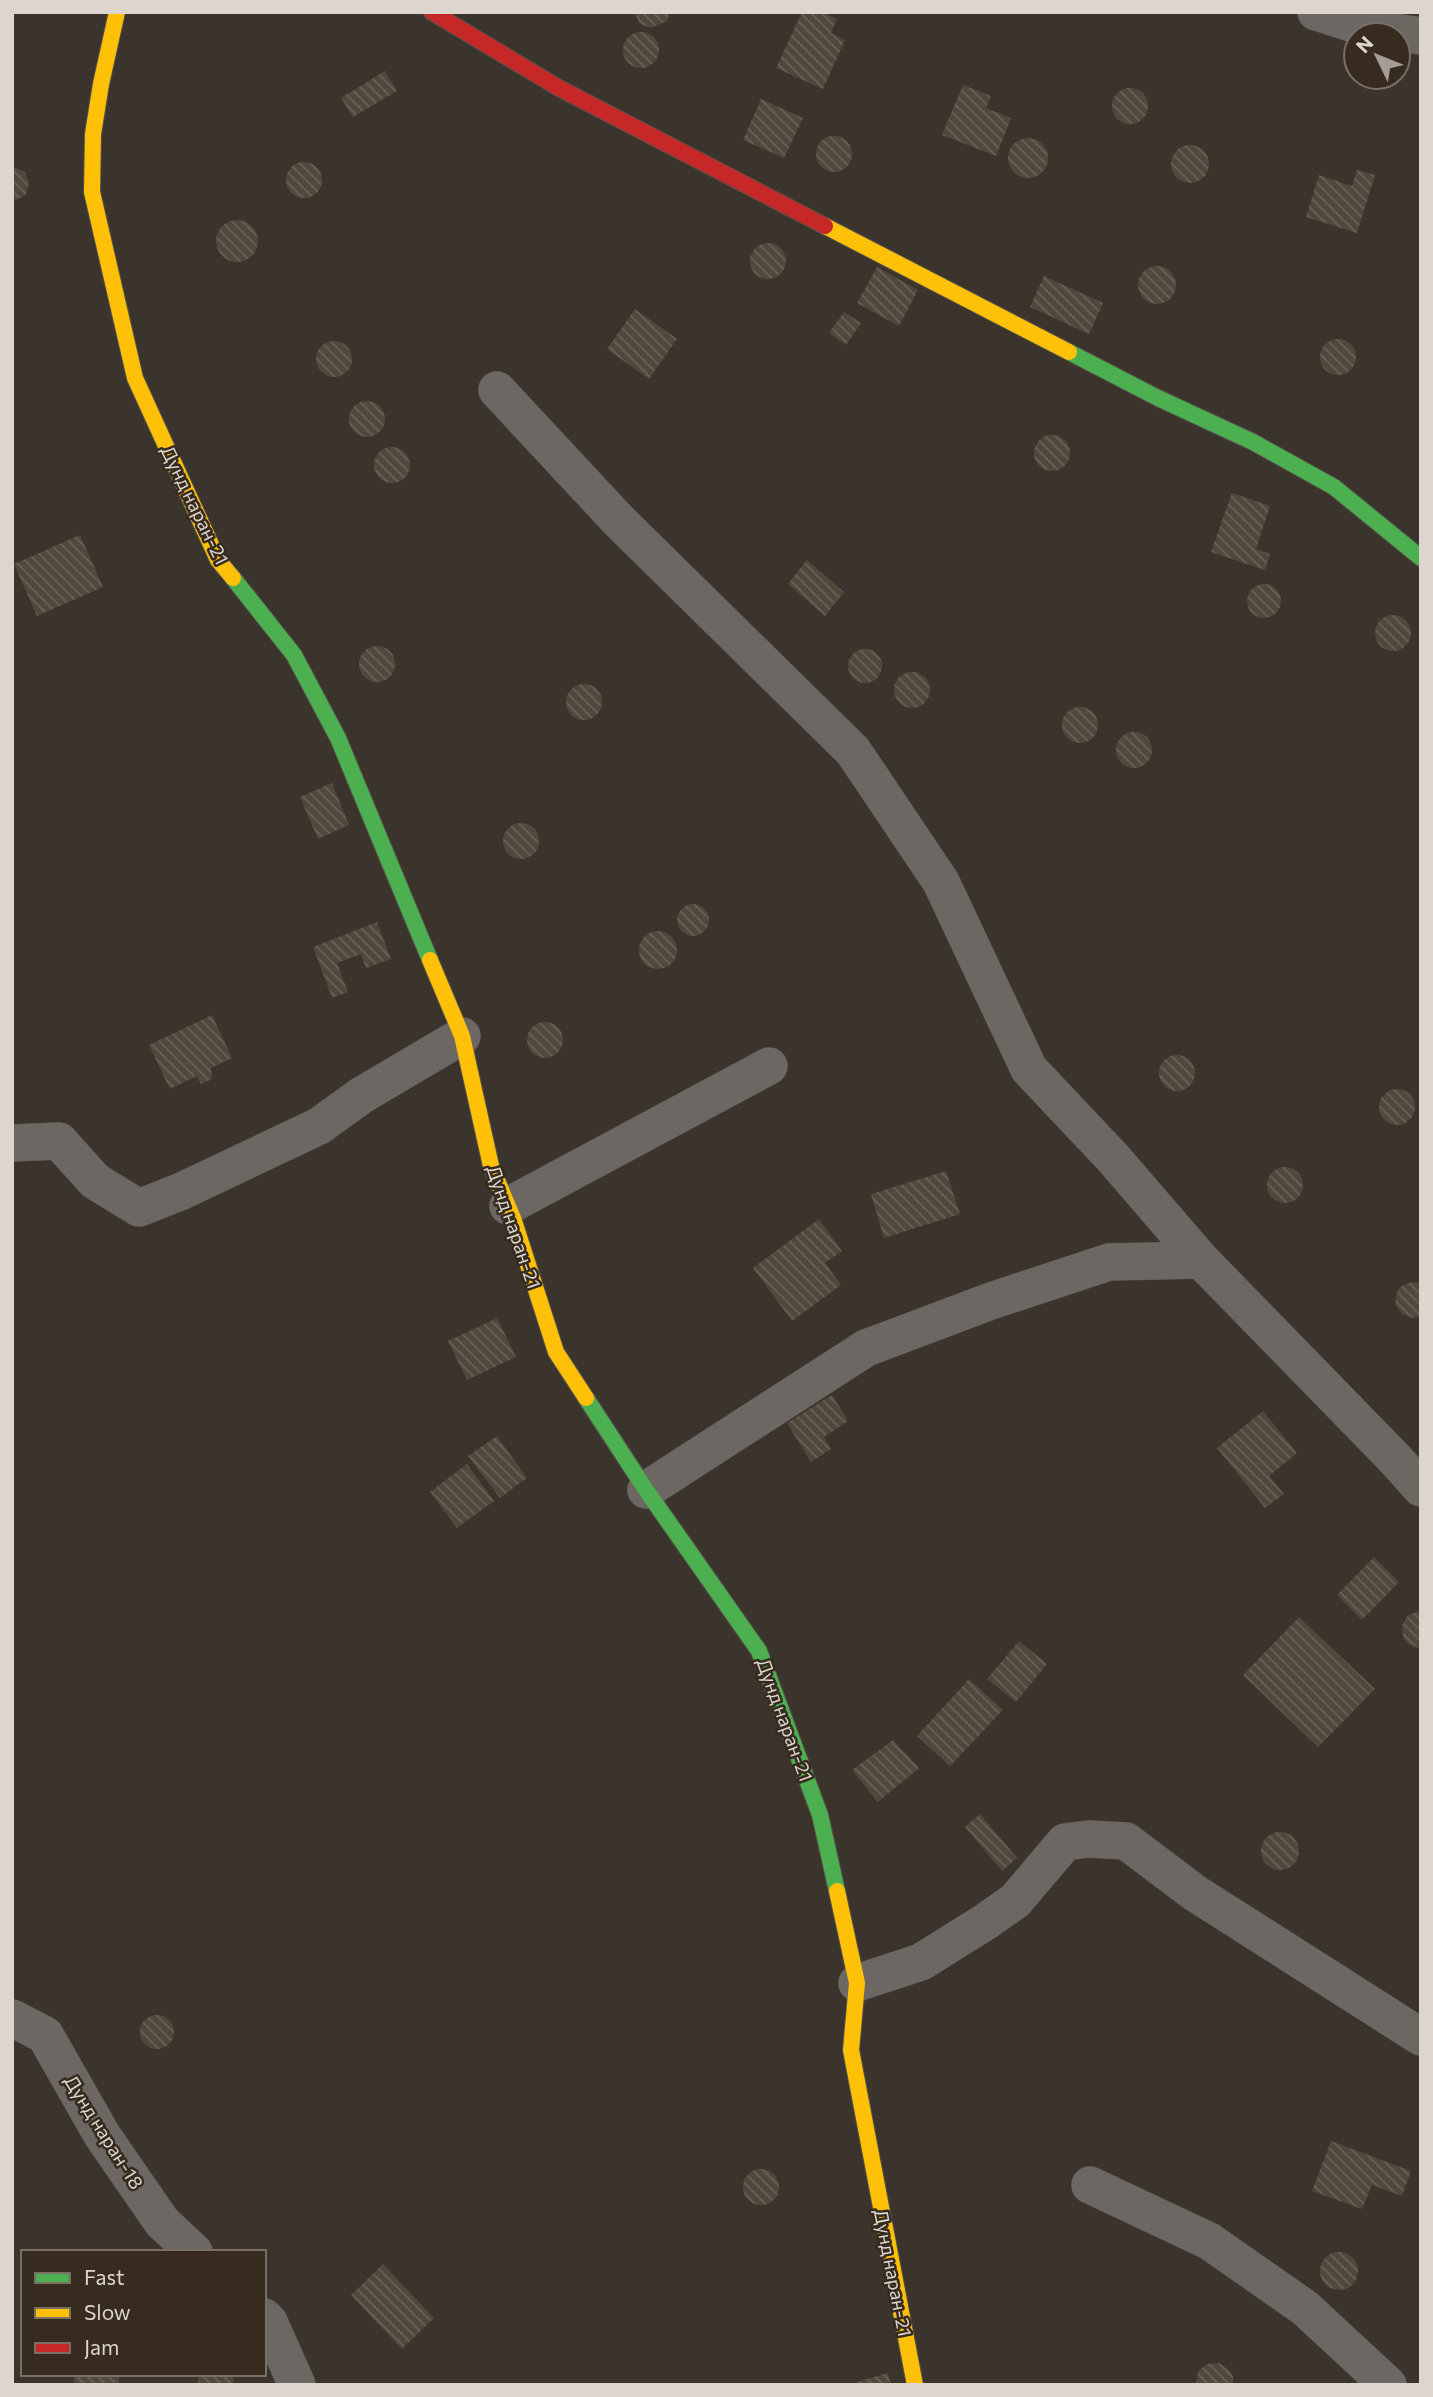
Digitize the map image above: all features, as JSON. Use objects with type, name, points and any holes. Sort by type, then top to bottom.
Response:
[{"type":"street","name":"Дунд наран-21","points":[[117,12],[93,134],[92,192],[135,378],[218,560],[293,655],[338,738],[462,1036],[492,1166],[508,1206],[556,1352],[646,1490],[759,1651],[820,1815],[857,1983],[851,2050],[915,2385]]},
{"type":"street","points":[[432,12],[559,88],[1158,398],[1253,442],[1334,486],[1421,558]]},
{"type":"street","points":[[1316,12],[1363,27],[1421,36]]},
{"type":"street","points":[[497,390],[619,521],[853,751],[941,882],[1029,1069],[1113,1158],[1201,1260],[1421,1488]]},
{"type":"street","points":[[12,1143],[60,1141],[95,1181],[139,1208],[182,1191],[319,1126],[362,1095],[462,1036]]},
{"type":"street","points":[[508,1206],[769,1066]]},
{"type":"street","points":[[646,1490],[866,1348],[991,1301],[1109,1262],[1201,1260]]},
{"type":"street","points":[[857,1983],[921,1962],[985,1922],[1015,1901],[1065,1842],[1088,1839],[1126,1841],[1195,1893],[1421,2037]]},
{"type":"street","name":"Дунд наран-18","points":[[12,2018],[45,2035],[117,2157],[162,2222],[192,2250]]},
{"type":"street","points":[[1090,2185],[1209,2241],[1305,2308],[1388,2385]]},
{"type":"street","points":[[266,2319],[297,2385]]},
{"type":"building","points":[[634,12],[670,12],[667,21],[651,28],[640,24]]},
{"type":"building","points":[[802,12],[822,12],[837,19],[831,33],[845,40],[823,89],[776,68]]},
{"type":"building","points":[[641,32],[654,37],[659,50],[654,63],[641,68],[628,63],[623,50],[628,37]]},
{"type":"building","points":[[385,71],[397,91],[353,117],[341,98]]},
{"type":"building","points":[[963,85],[991,96],[986,108],[1011,118],[996,156],[942,135]]},
{"type":"building","points":[[1130,88],[1143,93],[1148,106],[1143,119],[1130,124],[1117,119],[1112,106],[1117,93]]},
{"type":"building","points":[[761,99],[803,118],[784,158],[743,140]]},
{"type":"building","points":[[834,136],[847,141],[852,154],[847,167],[834,172],[821,167],[816,154],[821,141]]},
{"type":"building","points":[[1028,138],[1042,144],[1048,158],[1042,172],[1028,178],[1014,172],[1008,158],[1014,144]]},
{"type":"building","points":[[1190,145],[1203,151],[1209,164],[1203,177],[1190,183],[1177,177],[1171,164],[1177,151]]},
{"type":"building","points":[[304,162],[317,167],[322,180],[317,193],[304,198],[291,193],[286,180],[291,167]]},
{"type":"building","points":[[12,166],[25,172],[29,183],[26,195],[12,202]]},
{"type":"building","points":[[1357,170],[1375,175],[1357,233],[1306,217],[1319,175],[1352,186]]},
{"type":"building","points":[[237,220],[252,226],[258,241],[252,256],[237,262],[222,256],[216,241],[222,226]]},
{"type":"building","points":[[768,243],[781,248],[786,261],[781,274],[768,279],[755,274],[750,261],[755,248]]},
{"type":"building","points":[[1157,266],[1170,272],[1176,285],[1170,298],[1157,304],[1144,298],[1138,285],[1144,272]]},
{"type":"building","points":[[877,267],[918,290],[899,326],[857,303]]},
{"type":"building","points":[[1044,276],[1103,303],[1089,334],[1030,307]]},
{"type":"building","points":[[635,309],[677,339],[649,379],[607,349]]},
{"type":"building","points":[[844,312],[861,323],[846,345],[829,333]]},
{"type":"building","points":[[1338,339],[1351,344],[1356,357],[1351,370],[1338,375],[1325,370],[1320,357],[1325,344]]},
{"type":"building","points":[[334,341],[347,346],[352,359],[347,372],[334,377],[321,372],[316,359],[321,346]]},
{"type":"building","points":[[367,401],[380,406],[385,419],[380,432],[367,437],[354,432],[349,419],[354,406]]},
{"type":"building","points":[[1052,435],[1065,440],[1070,453],[1065,466],[1052,471],[1039,466],[1034,453],[1039,440]]},
{"type":"building","points":[[392,447],[405,452],[410,465],[405,478],[392,483],[379,478],[374,465],[379,452]]},
{"type":"building","points":[[1232,493],[1270,506],[1256,549],[1270,554],[1265,570],[1211,552]]},
{"type":"building","points":[[80,535],[103,587],[37,616],[14,564]]},
{"type":"building","points":[[807,560],[844,592],[825,616],[788,584]]},
{"type":"building","points":[[1264,584],[1276,589],[1281,601],[1276,613],[1264,618],[1252,613],[1247,601],[1252,589]]},
{"type":"building","points":[[1393,615],[1406,620],[1411,633],[1406,646],[1393,651],[1380,646],[1375,633],[1380,620]]},
{"type":"building","points":[[377,646],[390,651],[395,664],[390,677],[377,682],[364,677],[359,664],[364,651]]},
{"type":"building","points":[[865,649],[877,654],[882,666],[877,678],[865,683],[853,678],[848,666],[853,654]]},
{"type":"building","points":[[912,672],[925,677],[930,690],[925,703],[912,708],[899,703],[894,690],[899,677]]},
{"type":"building","points":[[584,684],[597,689],[602,702],[597,715],[584,720],[571,715],[566,702],[571,689]]},
{"type":"building","points":[[1080,707],[1093,712],[1098,725],[1093,738],[1080,743],[1067,738],[1062,725],[1067,712]]},
{"type":"building","points":[[1134,732],[1147,737],[1152,750],[1147,763],[1134,768],[1121,763],[1116,750],[1121,737]]},
{"type":"building","points":[[332,783],[349,825],[318,839],[300,797]]},
{"type":"building","points":[[521,823],[534,828],[539,841],[534,854],[521,859],[508,854],[503,841],[508,828]]},
{"type":"building","points":[[693,904],[704,909],[709,920],[704,931],[693,936],[682,931],[677,920],[682,909]]},
{"type":"building","points":[[377,922],[391,959],[366,968],[361,954],[337,963],[348,992],[332,998],[313,947]]},
{"type":"building","points":[[658,931],[672,936],[677,950],[672,964],[658,969],[644,964],[639,950],[644,936]]},
{"type":"building","points":[[212,1015],[232,1058],[211,1068],[212,1079],[201,1084],[197,1076],[170,1089],[149,1045]]},
{"type":"building","points":[[545,1022],[558,1027],[563,1040],[558,1053],[545,1058],[532,1053],[527,1040],[532,1027]]},
{"type":"building","points":[[1177,1055],[1190,1060],[1195,1073],[1190,1086],[1177,1091],[1164,1086],[1159,1073],[1164,1060]]},
{"type":"building","points":[[1397,1089],[1410,1094],[1415,1107],[1410,1120],[1397,1125],[1384,1120],[1379,1107],[1384,1094]]},
{"type":"building","points":[[1285,1167],[1298,1172],[1303,1185],[1298,1198],[1285,1203],[1272,1198],[1267,1185],[1272,1172]]},
{"type":"building","points":[[946,1171],[960,1214],[884,1238],[871,1194]]},
{"type":"building","points":[[819,1219],[842,1251],[825,1263],[841,1285],[792,1321],[753,1268]]},
{"type":"building","points":[[1411,1282],[1421,1283],[1421,1316],[1413,1318],[1402,1314],[1395,1304],[1400,1287]]},
{"type":"building","points":[[497,1318],[516,1357],[467,1380],[448,1341]]},
{"type":"building","points":[[832,1395],[848,1421],[824,1437],[831,1449],[811,1462],[787,1423]]},
{"type":"building","points":[[1263,1411],[1297,1453],[1269,1476],[1284,1494],[1265,1508],[1217,1448]]},
{"type":"building","points":[[497,1436],[527,1478],[500,1498],[468,1456]]},
{"type":"building","points":[[467,1464],[494,1501],[457,1528],[430,1492]]},
{"type":"building","points":[[1374,1557],[1399,1582],[1362,1620],[1337,1595]]},
{"type":"building","points":[[1421,1610],[1421,1648],[1418,1648],[1407,1643],[1403,1637],[1402,1625],[1408,1615]]},
{"type":"building","points":[[1299,1617],[1375,1689],[1318,1747],[1243,1675]]},
{"type":"building","points":[[1019,1641],[1047,1664],[1016,1702],[987,1679]]},
{"type":"building","points":[[969,1679],[1003,1710],[950,1766],[917,1736]]},
{"type":"building","points":[[893,1740],[919,1768],[878,1802],[852,1770]]},
{"type":"building","points":[[980,1814],[1017,1858],[1002,1871],[965,1827]]},
{"type":"building","points":[[1280,1832],[1293,1838],[1299,1851],[1293,1864],[1280,1870],[1267,1864],[1261,1851],[1267,1838]]},
{"type":"building","points":[[157,2015],[169,2020],[174,2032],[169,2044],[157,2049],[145,2044],[140,2032],[145,2020]]},
{"type":"building","points":[[1331,2141],[1411,2171],[1402,2196],[1372,2185],[1362,2209],[1312,2191]]},
{"type":"building","points":[[761,2169],[774,2174],[779,2187],[774,2200],[761,2205],[748,2200],[743,2187],[748,2174]]},
{"type":"building","points":[[1339,2252],[1352,2258],[1358,2271],[1352,2284],[1339,2290],[1326,2284],[1320,2271],[1326,2258]]},
{"type":"building","points":[[383,2264],[434,2318],[402,2349],[351,2295]]},
{"type":"building","points":[[1219,2363],[1233,2376],[1233,2385],[1196,2385],[1198,2372],[1202,2368],[1207,2364]]},
{"type":"building","points":[[888,2373],[891,2385],[850,2385],[850,2384]]},
{"type":"building","points":[[74,2376],[119,2376],[119,2385],[74,2385]]},
{"type":"building","points":[[199,2376],[234,2376],[233,2385],[198,2385]]},
{"type":"traffic: fast","points":[[1069,352],[1158,398],[1253,442],[1334,487],[1421,558]]},
{"type":"traffic: fast","points":[[233,578],[294,655],[338,738],[430,960]]},
{"type":"traffic: fast","points":[[586,1398],[646,1490],[759,1651],[820,1815],[837,1891]]},
{"type":"traffic: slow","points":[[117,12],[93,134],[92,192],[135,378],[218,560],[233,578]]},
{"type":"traffic: slow","points":[[825,226],[1069,352]]},
{"type":"traffic: slow","points":[[430,960],[462,1036],[491,1166],[513,1218],[556,1352],[586,1398]]},
{"type":"traffic: slow","points":[[837,1891],[857,1983],[851,2050],[915,2385]]},
{"type":"traffic: jam","points":[[432,12],[559,88],[825,226]]}]
